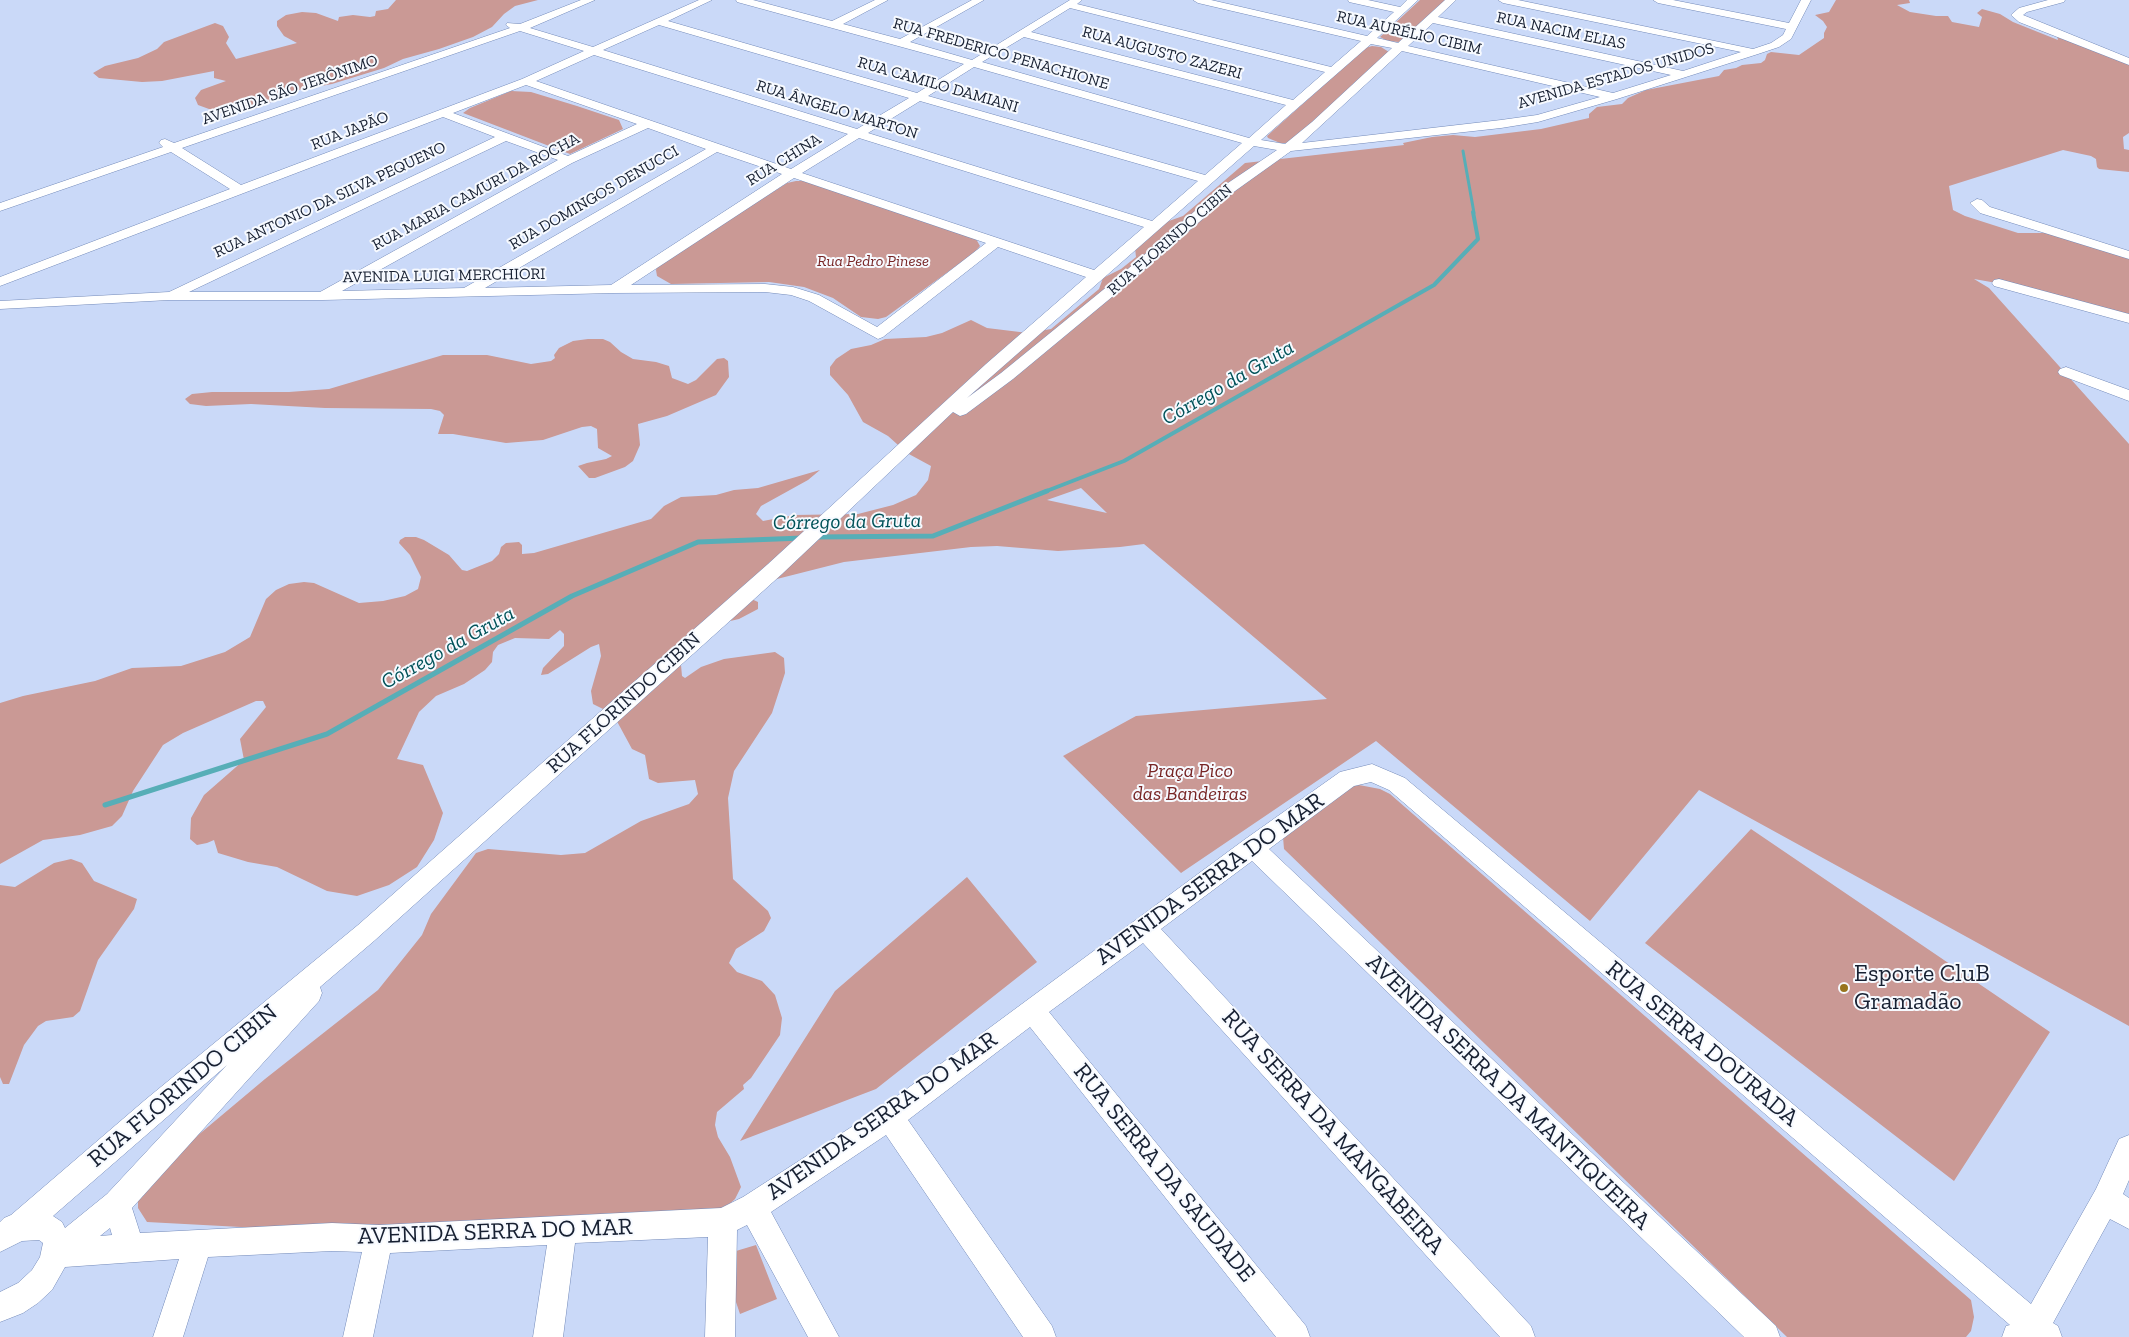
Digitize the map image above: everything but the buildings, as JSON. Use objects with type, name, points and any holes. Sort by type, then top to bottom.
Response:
[{"type":"street","name":"AVENIDA SÃO JERÔNIMO","points":[[515,27],[576,0]]},
{"type":"street","name":"AVENIDA SÃO JERÔNIMO","points":[[0,207],[324,91],[590,0]]},
{"type":"street","name":"RUA JAPÃO","points":[[0,282],[526,81],[707,0]]},
{"type":"street","name":"RUA FREDERICO PENACHIONE","points":[[741,0],[901,42],[1251,142],[1288,148]]},
{"type":"street","points":[[833,25],[883,0]]},
{"type":"street","points":[[901,42],[979,0]]},
{"type":"street","name":"RUA AURÉLIO CIBIM","points":[[1198,0],[1613,97]]},
{"type":"street","points":[[1353,0],[1401,10]]},
{"type":"street","name":"RUA FLORINDO CIBIN","points":[[6,1232],[366,933],[775,569],[991,367],[1369,40],[1412,0]]},
{"type":"street","name":"RUA FLORINDO CIBIN","points":[[880,470],[1007,376],[1119,284],[1230,188],[1288,148],[1451,0]]},
{"type":"street","points":[[1503,0],[1756,52]]},
{"type":"street","points":[[1658,0],[1792,27]]},
{"type":"street","name":"AVENIDA ESTADOS UNIDOS","points":[[1288,148],[1501,124],[1538,118],[1613,97],[1776,45],[1787,38],[1806,0]]},
{"type":"street","points":[[2060,0],[2023,10],[2016,14],[2024,20],[2128,59]]},
{"type":"street","points":[[1073,2],[1333,71]]},
{"type":"street","name":"RUA CHINA","points":[[614,289],[858,133],[1073,2]]},
{"type":"street","name":"RUA NACIM ELIAS","points":[[1430,19],[1684,75]]},
{"type":"street","name":"RUA CAMILO DAMIANI","points":[[659,22],[1207,180]]},
{"type":"street","name":"RUA ÂNGELO MARTON","points":[[515,27],[594,50],[1154,226]]},
{"type":"street","name":"RUA AUGUSTO ZAZERI","points":[[1021,33],[1295,104]]},
{"type":"street","points":[[526,81],[716,148],[1097,276]]},
{"type":"street","points":[[443,113],[568,160]]},
{"type":"street","points":[[1321,120],[1324,127],[1333,133],[1346,138],[1361,139]]},
{"type":"street","name":"RUA MARIA CAMURI DA ROCHA","points":[[323,296],[568,160],[648,124]]},
{"type":"street","name":"RUA ANTONIO DA SILVA PEQUENO","points":[[169,296],[506,136]]},
{"type":"street","name":"AVENIDA SÃO JERÔNIMO","points":[[0,198],[169,146]]},
{"type":"street","points":[[169,146],[240,190]]},
{"type":"street","name":"RUA DOMINGOS DENUCCI","points":[[465,294],[716,148]]},
{"type":"street","points":[[1977,202],[1985,210],[2129,255]]},
{"type":"street","name":"AVENIDA LUIGI MERCHIORI","points":[[0,305],[169,296],[323,296],[614,289],[765,288],[793,291],[814,298],[878,334],[996,242]]},
{"type":"street","points":[[1999,283],[2129,320]]},
{"type":"street","points":[[2066,372],[2129,396]]},
{"type":"street","name":"RUA SERRA DOURADA","points":[[1348,778],[1372,773],[1397,784],[2033,1334]]},
{"type":"street","name":"AVENIDA SERRA DO MAR","points":[[56,1253],[198,1243],[332,1237],[380,1239],[723,1222],[753,1207],[890,1117],[1252,847],[1348,778]]},
{"type":"street","name":"AVENIDA SERRA DA MANTIQUEIRA","points":[[1252,847],[1764,1337]]},
{"type":"street","name":"RUA SERRA DA MANGABEIRA","points":[[1145,928],[1520,1337]]},
{"type":"street","name":"RUA FLORINDO CIBIN","points":[[56,1253],[117,1204],[366,933]]},
{"type":"street","name":"RUA SERRA DA SAUDADE","points":[[1032,1010],[1296,1337]]},
{"type":"street","points":[[890,1117],[1042,1337]]},
{"type":"street","points":[[2033,1334],[2106,1199],[2129,1149]]},
{"type":"street","points":[[2106,1199],[2129,1215]]},
{"type":"street","points":[[117,1204],[130,1248]]},
{"type":"street","points":[[753,1207],[824,1337]]},
{"type":"street","points":[[720,1337],[723,1222]]},
{"type":"street","points":[[4,1311],[42,1280],[51,1266],[56,1253],[56,1241],[52,1232],[44,1226],[33,1225],[6,1232]]},
{"type":"street","points":[[548,1337],[563,1230]]},
{"type":"street","points":[[358,1337],[380,1239]]},
{"type":"street","points":[[168,1337],[198,1243]]},
{"type":"green space","points":[[396,0],[538,0],[515,6],[504,14],[492,27],[473,37],[403,59],[384,68],[332,84],[299,90],[257,108],[238,112],[220,113],[198,105],[195,98],[201,90],[226,81],[214,78],[214,71],[162,81],[142,82],[99,78],[93,73],[105,66],[138,58],[157,49],[164,42],[215,23],[223,26],[229,37],[226,43],[236,59],[297,43],[284,36],[277,26],[277,21],[286,15],[302,12],[316,13],[338,21],[339,17],[353,15],[370,17],[375,16],[376,11],[388,9]]},
{"type":"green space","points":[[1420,0],[1447,0],[1399,42],[1387,41],[1380,37]]},
{"type":"green space","name":"Praça Pico das Bandeiras","points":[[1836,0],[1909,0],[1910,3],[1897,5],[1910,12],[1948,16],[1952,22],[1979,27],[1982,17],[1977,13],[1982,9],[2000,14],[2013,22],[2058,40],[2057,36],[2129,64],[2129,133],[2123,137],[2124,149],[2129,150],[2129,172],[2099,169],[2096,159],[2091,156],[2063,150],[1949,186],[1953,210],[1965,216],[2018,233],[2052,233],[2129,256],[2129,318],[2008,285],[1974,279],[1989,288],[2129,444],[2129,1026],[1699,790],[1590,921],[1376,741],[1181,873],[1063,756],[1136,716],[1327,699],[1144,544],[1058,551],[997,546],[971,547],[844,562],[769,581],[745,596],[758,602],[758,609],[739,619],[717,624],[681,665],[682,676],[685,678],[701,667],[724,659],[775,652],[784,658],[785,673],[772,713],[734,771],[728,798],[733,879],[768,911],[771,918],[764,931],[736,949],[729,963],[737,972],[762,981],[775,995],[782,1018],[780,1035],[751,1078],[743,1085],[744,1089],[717,1112],[715,1125],[718,1137],[730,1157],[741,1187],[735,1199],[723,1210],[316,1231],[147,1222],[138,1208],[138,1197],[153,1173],[265,1079],[378,990],[422,935],[431,914],[476,853],[488,849],[561,855],[585,853],[641,821],[689,804],[698,794],[695,780],[658,783],[649,779],[645,755],[632,749],[613,714],[593,704],[591,691],[601,656],[599,644],[548,674],[541,675],[543,668],[564,646],[564,634],[560,630],[549,639],[515,638],[498,645],[493,652],[492,662],[485,670],[464,684],[436,696],[419,712],[397,759],[423,765],[443,813],[434,840],[417,867],[389,885],[357,896],[327,891],[277,867],[248,862],[218,853],[214,840],[197,845],[190,839],[191,818],[204,795],[244,760],[240,739],[266,707],[263,701],[256,701],[183,733],[163,745],[133,791],[122,816],[112,826],[80,835],[43,840],[0,864],[0,703],[23,696],[95,681],[132,668],[181,666],[225,652],[250,637],[266,599],[276,590],[289,584],[314,583],[359,603],[383,601],[405,596],[418,589],[421,577],[410,555],[399,543],[405,537],[416,537],[424,540],[449,555],[462,570],[467,571],[492,561],[506,543],[519,542],[522,545],[522,554],[534,553],[651,519],[664,506],[681,497],[716,495],[734,490],[758,488],[820,470],[808,480],[761,506],[756,514],[763,521],[794,515],[858,514],[893,505],[916,495],[928,480],[931,466],[907,453],[888,436],[863,422],[848,395],[830,375],[830,367],[836,359],[851,349],[871,345],[885,339],[926,337],[942,333],[971,320],[987,328],[1028,333],[1051,329],[1099,289],[1103,278],[1121,269],[1136,257],[1135,248],[1166,222],[1183,216],[1245,163],[1404,145],[1403,143],[1432,137],[1453,135],[1475,137],[1541,129],[1589,118],[1589,114],[1597,107],[1622,104],[1628,98],[1646,90],[1719,76],[1724,70],[1742,65],[1761,63],[1765,60],[1767,54],[1771,52],[1799,55],[1824,38],[1827,27],[1815,15],[1829,12]],"holes":[[[1081,488],[1107,513],[1047,500]]]},
{"type":"green space","points":[[1372,46],[1381,47],[1389,52],[1290,143],[1280,143],[1268,138],[1267,136],[1365,48]]},
{"type":"green space","points":[[511,91],[531,92],[619,120],[623,129],[570,154],[463,113],[470,108]]},
{"type":"green space","name":"Rua Pedro Pinese","points":[[805,181],[976,239],[980,246],[974,253],[886,317],[878,319],[861,317],[833,298],[804,287],[769,282],[671,284],[657,276],[658,264],[787,183]]},
{"type":"green space","points":[[603,339],[610,342],[621,352],[633,359],[669,366],[672,378],[688,384],[696,380],[717,359],[724,358],[728,361],[729,377],[716,395],[667,416],[638,424],[640,445],[633,461],[625,467],[595,478],[589,478],[578,466],[612,456],[598,448],[597,429],[591,426],[582,427],[543,440],[506,443],[453,434],[438,434],[444,415],[440,411],[431,409],[325,408],[251,404],[206,406],[190,404],[185,399],[192,394],[212,392],[289,392],[329,389],[443,355],[487,355],[531,364],[551,361],[555,358],[554,355],[559,348],[573,341]]},
{"type":"green space","points":[[1359,785],[1380,789],[1390,794],[1971,1300],[1974,1317],[1971,1331],[1966,1337],[1787,1337],[1284,849],[1283,837],[1349,787]]},
{"type":"green space","name":"Esporte CluB Gramadão","points":[[1751,829],[2050,1032],[1954,1181],[1645,943]]},
{"type":"green space","points":[[71,859],[82,863],[94,881],[137,899],[134,909],[98,960],[80,1011],[73,1017],[46,1021],[38,1026],[24,1045],[9,1084],[3,1084],[0,1077],[0,885],[15,887],[54,863]]},
{"type":"green space","points":[[967,877],[1037,962],[876,1089],[740,1141],[835,991]]},
{"type":"green space","points":[[756,1245],[777,1299],[740,1314],[733,1293],[736,1251]]},
{"type":"waterway","name":"Córrego da Gruta","points":[[1463,151],[1474,213]]},
{"type":"waterway","name":"Córrego da Gruta","points":[[1044,492],[1124,461],[1434,285],[1478,239],[1473,212]]},
{"type":"waterway","name":"Córrego da Gruta","points":[[816,537],[933,536],[1047,491]]},
{"type":"waterway","name":"Córrego da Gruta","points":[[105,805],[327,734],[572,596],[698,542],[803,538]]},
{"type":"place","name":"Esporte CluB Gramadão","points":[[1844,988]]}]
